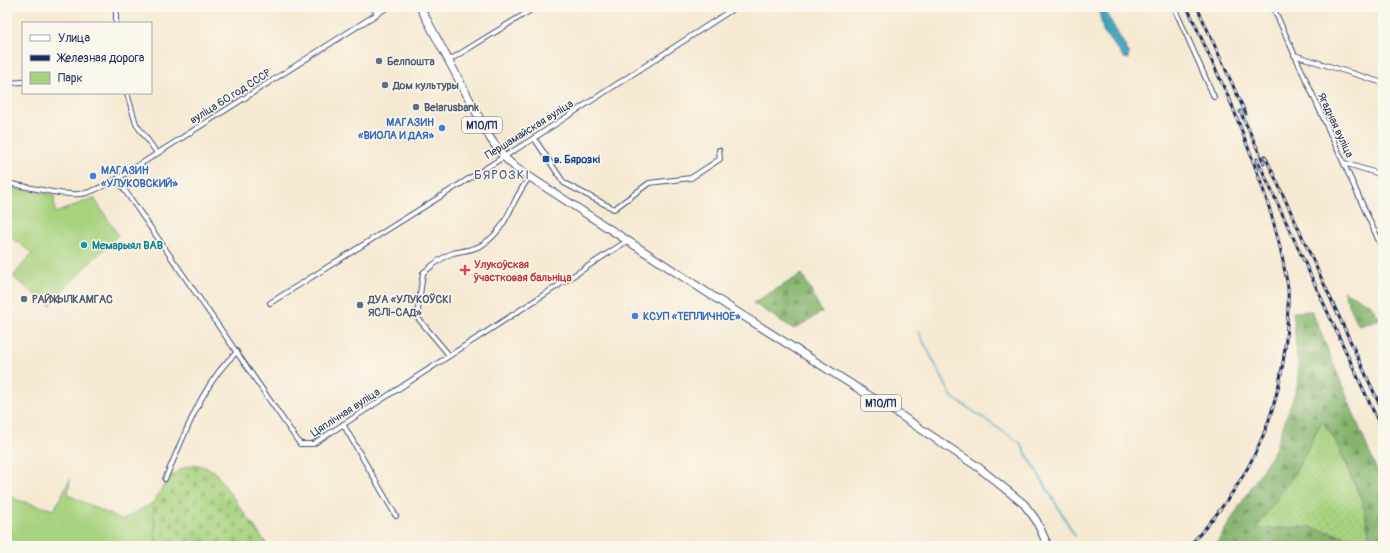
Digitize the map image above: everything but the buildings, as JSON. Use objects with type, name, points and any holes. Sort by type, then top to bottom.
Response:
[{"type":"main road","name":"М10/П1","points":[[420,7],[490,138],[503,156],[529,178],[900,415],[978,467],[1024,504],[1036,520],[1048,546]]},
{"type":"street","points":[[116,7],[116,22]]},
{"type":"street","points":[[373,7],[377,14]]},
{"type":"street","name":"вуліца 60 год СССР","points":[[7,182],[44,190],[80,194],[92,191],[117,179],[388,7]]},
{"type":"street","points":[[448,61],[536,7]]},
{"type":"street","name":"Першамайская вуліца","points":[[270,303],[534,138],[736,7]]},
{"type":"street","points":[[1174,7],[1214,97]]},
{"type":"street","name":"Ягадная вуліца","points":[[1273,7],[1383,250]]},
{"type":"street","points":[[1294,55],[1383,83]]},
{"type":"street","points":[[7,84],[22,82]]},
{"type":"street","points":[[127,94],[136,124],[142,135],[157,154]]},
{"type":"street","points":[[534,138],[564,183],[614,209],[649,183],[690,178],[720,159],[719,150]]},
{"type":"street","points":[[1344,163],[1383,175]]},
{"type":"street","points":[[449,355],[417,317],[423,274],[438,260],[453,253],[478,248],[490,239],[503,225],[522,187],[529,178]]},
{"type":"street","name":"Цяплічная вуліца","points":[[117,179],[300,444],[313,444],[627,240]]},
{"type":"street","points":[[165,479],[201,402],[224,364],[237,352]]},
{"type":"street","points":[[343,424],[396,516]]},
{"type":"green space","points":[[7,187],[54,195],[55,213],[94,198],[118,235],[61,292],[50,306],[13,277],[32,253],[7,234]]},
{"type":"green space","points":[[802,274],[822,312],[794,329],[753,303]]},
{"type":"green space","points":[[1343,291],[1370,304],[1380,319],[1359,326]]},
{"type":"green space","points":[[1312,311],[1383,486],[1383,546],[1215,546],[1275,449],[1299,381],[1293,312]],"holes":[[[1322,421],[1346,463],[1359,496],[1365,513],[1370,543],[1309,527],[1297,470]]]},
{"type":"green space","points":[[1322,421],[1334,438],[1363,504],[1371,543],[1309,527],[1256,529],[1297,470]]},
{"type":"green space","points":[[199,465],[214,471],[268,546],[157,546],[153,503],[168,478],[185,467]]},
{"type":"green space","points":[[70,479],[68,495],[122,520],[153,503],[157,546],[7,546],[7,493],[17,500],[54,510]]},
{"type":"water","points":[[1104,9],[1129,53],[1128,59],[1124,58],[1103,31],[1099,12]]},
{"type":"waterway","points":[[918,331],[952,397],[1020,443],[1075,536]]},
{"type":"railway","points":[[1187,7],[1232,105]]},
{"type":"railway","points":[[1197,7],[1246,114]]},
{"type":"railway","points":[[1189,546],[1228,500],[1256,451],[1276,398],[1282,370],[1286,339],[1288,288],[1283,261],[1273,220],[1260,180],[1230,100]]},
{"type":"railway","points":[[1240,111],[1264,163]]},
{"type":"railway","points":[[1265,156],[1383,412]]},
{"type":"railway","points":[[1257,159],[1383,432]]},
{"type":"place","name":"Белпошта","points":[[379,61]]},
{"type":"place","name":"Дом культуры","points":[[385,85]]},
{"type":"place","name":"Belarusbank","points":[[416,107]]},
{"type":"place","name":"МАГАЗИН «ВИОЛА И ДАЯ»","points":[[442,128]]},
{"type":"place","name":"в. Бярозкі","points":[[546,159]]},
{"type":"place","name":"МАГАЗИН «УЛУКОВСКИЙ»","points":[[93,176]]},
{"type":"place","name":"Мемарыял ВАВ","points":[[84,245]]},
{"type":"place","name":"Улукоўская ўчастковая бальніца","points":[[465,270]]},
{"type":"place","name":"РАЙЖЫЛКАМГАС","points":[[24,299]]},
{"type":"place","name":"ДУА «УЛУКОЎСКІ ЯСЛІ-САД»","points":[[360,305]]},
{"type":"place","name":"КСУП «ТЕПЛИЧНОЕ»","points":[[635,316]]},
{"type":"district","name":"БЯРОЗКІ","points":[[502,174]]}]
